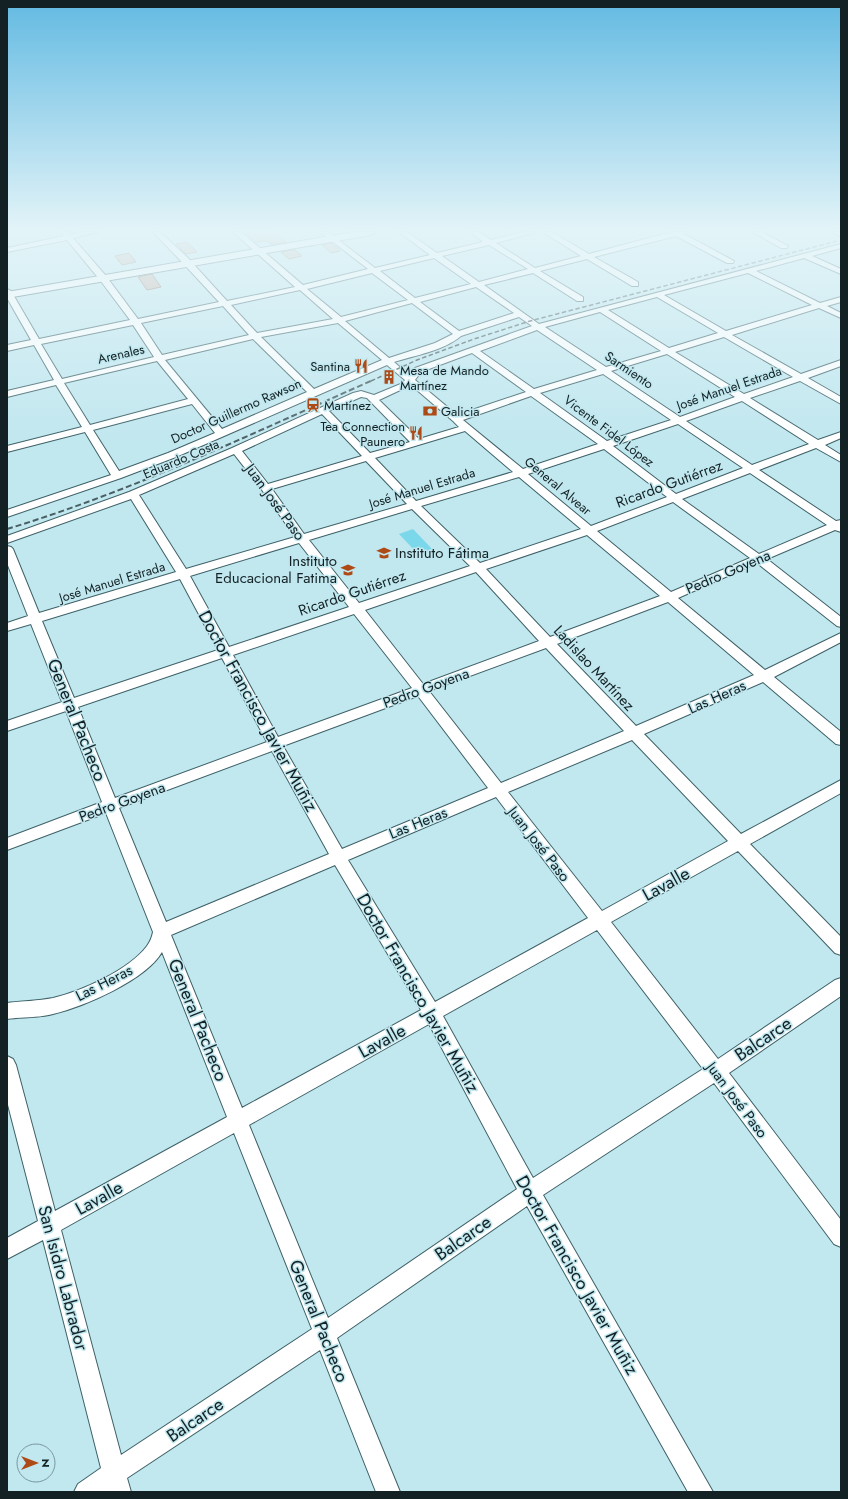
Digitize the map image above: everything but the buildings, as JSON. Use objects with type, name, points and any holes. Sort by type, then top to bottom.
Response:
[{"type":"street","points":[[13,302],[35,342],[116,476]]},
{"type":"street","points":[[121,302],[136,322],[160,359],[221,434]]},
{"type":"street","points":[[7,348],[234,302]]},
{"type":"street","name":"General Alvear","points":[[317,302],[841,740]]},
{"type":"street","name":"Arenales","points":[[7,394],[255,336],[338,320],[410,302]]},
{"type":"street","points":[[415,302],[458,334]]},
{"type":"street","name":"Sarmiento","points":[[503,302],[839,526]]},
{"type":"street","points":[[417,443],[373,399],[406,385],[418,370],[540,326],[632,302]]},
{"type":"street","points":[[670,302],[841,401]]},
{"type":"street","points":[[814,302],[841,316]]},
{"type":"street","points":[[456,419],[534,392],[726,335],[831,302]]},
{"type":"street","points":[[224,304],[313,393]]},
{"type":"street","points":[[602,310],[841,459]]},
{"type":"street","name":"Doctor Guillermo Rawson","points":[[7,514],[116,476],[221,434],[388,361],[438,345],[452,339],[458,334],[507,320],[518,315],[519,313]]},
{"type":"street","name":"Vicente Fidel López","points":[[473,350],[534,392],[606,445],[676,499],[759,559],[841,623]]},
{"type":"street","name":"José Manuel Estrada","points":[[7,627],[521,473],[680,420],[841,363]]},
{"type":"street","name":"Eduardo Costa","points":[[7,540],[133,494],[236,450],[351,396],[361,394],[373,399]]},
{"type":"street","points":[[7,449],[193,400]]},
{"type":"street","name":"Ladislao Martínez","points":[[323,410],[414,505],[478,568],[841,948]]},
{"type":"street","points":[[266,488],[466,428]]},
{"type":"street","name":"Ricardo Gutiérrez","points":[[7,726],[590,530],[753,470],[841,435]]},
{"type":"street","name":"Juan José Paso","points":[[236,450],[266,488],[302,539],[716,1071],[841,1237]]},
{"type":"street","name":"Doctor Francisco Javier Muñiz","points":[[133,494],[184,575],[275,744],[338,856],[432,1013],[530,1192],[700,1492]]},
{"type":"street","name":"Pedro Goyena","points":[[7,844],[669,597],[839,526]]},
{"type":"street","name":"General Pacheco","points":[[7,549],[37,619],[388,1492]]},
{"type":"street","name":"Las Heras","points":[[7,1011],[52,1006],[70,1001],[119,978],[144,961],[156,948],[162,931],[634,733],[764,676],[841,637]]},
{"type":"street","name":"Lavalle","points":[[7,1249],[841,786]]},
{"type":"street","name":"Balcarce","points":[[86,1492],[116,1483],[324,1334],[530,1192],[716,1071],[841,986]]},
{"type":"street","name":"San Isidro Labrador","points":[[7,1065],[116,1483]]},
{"type":"shaded area","points":[[413,529],[433,550],[419,555],[399,534]]},
{"type":"railway","points":[[371,381],[417,360],[474,339],[530,321],[603,302]]},
{"type":"railway","points":[[7,529],[54,514],[147,479],[373,380]]},
{"type":"place","name":"Santina","points":[[361,366]]},
{"type":"place","name":"Mesa de Mando Martínez","points":[[389,377]]},
{"type":"place","name":"Martínez","points":[[313,405]]},
{"type":"place","name":"Galicia","points":[[430,411]]},
{"type":"place","name":"Tea Connection Paunero","points":[[416,433]]},
{"type":"place","name":"Instituto Fátima","points":[[384,553]]},
{"type":"place","name":"Instituto Educacional Fatima","points":[[348,570]]}]
